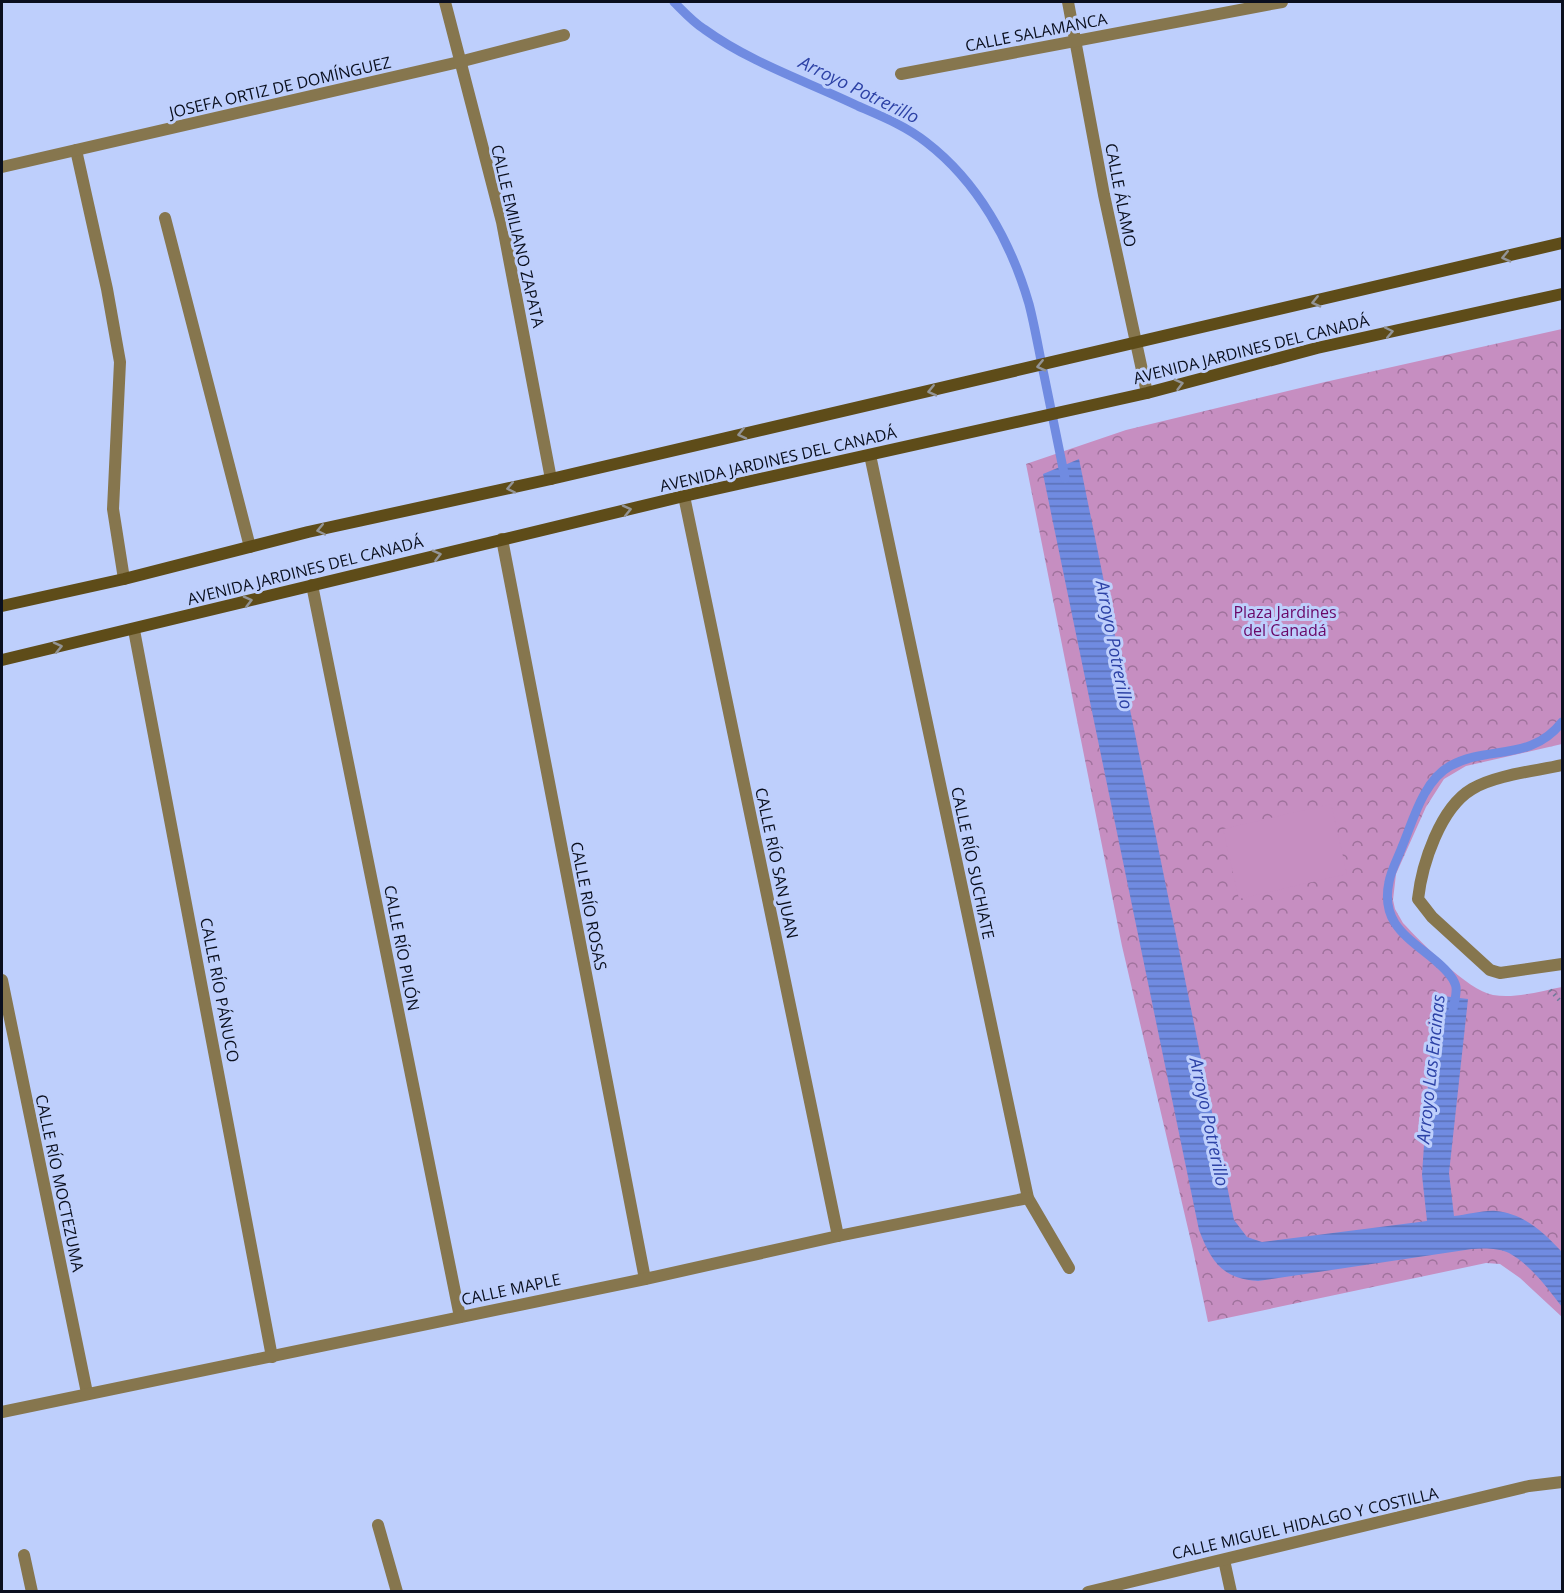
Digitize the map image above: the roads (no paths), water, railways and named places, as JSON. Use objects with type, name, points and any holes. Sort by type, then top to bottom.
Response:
[{"type":"street","name":"CALLE EMILIANO ZAPATA","points":[[445,2],[502,222],[551,479]]},
{"type":"street","name":"CALLE ÁLAMO","points":[[1068,2],[1104,195],[1147,393]]},
{"type":"street","name":"CALLE SALAMANCA","points":[[901,74],[1282,2]]},
{"type":"street","name":"JOSEFA ORTIZ DE DOMÍNGUEZ","points":[[2,167],[459,62],[564,35]]},
{"type":"street","points":[[76,150],[120,363],[113,509],[124,579]]},
{"type":"street","points":[[165,218],[250,547]]},
{"type":"street","name":"AVENIDA JARDINES DEL CANADÁ","points":[[2,606],[124,579],[308,532],[551,479],[1563,243]]},
{"type":"street","name":"AVENIDA JARDINES DEL CANADÁ","points":[[2,660],[684,496],[1000,427],[1147,393],[1317,348],[1563,294]]},
{"type":"street","name":"CALLE RÍO SUCHIATE","points":[[870,455],[1028,1198],[1069,1268]]},
{"type":"street","name":"CALLE RÍO SAN JUAN","points":[[684,496],[838,1236]]},
{"type":"street","name":"CALLE RÍO ROSAS","points":[[502,539],[645,1279]]},
{"type":"street","name":"CALLE RÍO PILÓN","points":[[312,585],[460,1317]]},
{"type":"street","name":"CALLE RÍO PÁNUCO","points":[[134,630],[272,1357]]},
{"type":"street","points":[[1563,765],[1490,781],[1473,788],[1461,797],[1436,835],[1421,876],[1418,899],[1432,917],[1490,970],[1500,973],[1563,964]]},
{"type":"street","name":"CALLE RÍO MOCTEZUMA","points":[[2,980],[87,1393]]},
{"type":"street","name":"CALLE MAPLE","points":[[2,1412],[1028,1198]]},
{"type":"street","name":"CALLE MIGUEL HIDALGO Y COSTILLA","points":[[1088,1592],[1529,1486],[1563,1482]]},
{"type":"street","points":[[378,1525],[397,1592]]},
{"type":"street","points":[[24,1555],[32,1592]]},
{"type":"street","points":[[1224,1560],[1231,1592]]},
{"type":"water","points":[[1079,459],[1234,1220],[1247,1237],[1262,1242],[1427,1221],[1422,1175],[1434,995],[1468,999],[1449,1173],[1454,1216],[1496,1211],[1525,1220],[1541,1231],[1562,1252],[1562,1307],[1525,1264],[1509,1253],[1496,1249],[1472,1249],[1258,1281],[1235,1277],[1219,1266],[1208,1251],[1199,1230],[1043,474]]},
{"type":"waterway","name":"Arroyo Potrerillo","points":[[674,2],[700,26],[741,52],[910,131],[945,158],[962,175],[977,194],[1002,236],[1022,281],[1033,322],[1065,478]]},
{"type":"waterway","name":"Arroyo Las Encinas","points":[[1453,1010],[1456,990],[1451,976],[1407,937],[1393,919],[1387,897],[1393,869],[1420,802],[1441,773],[1464,760],[1537,743],[1550,735],[1562,722]]},
{"type":"park label","name":"Plaza Jardines del Canadá","points":[[1285,621]]}]
